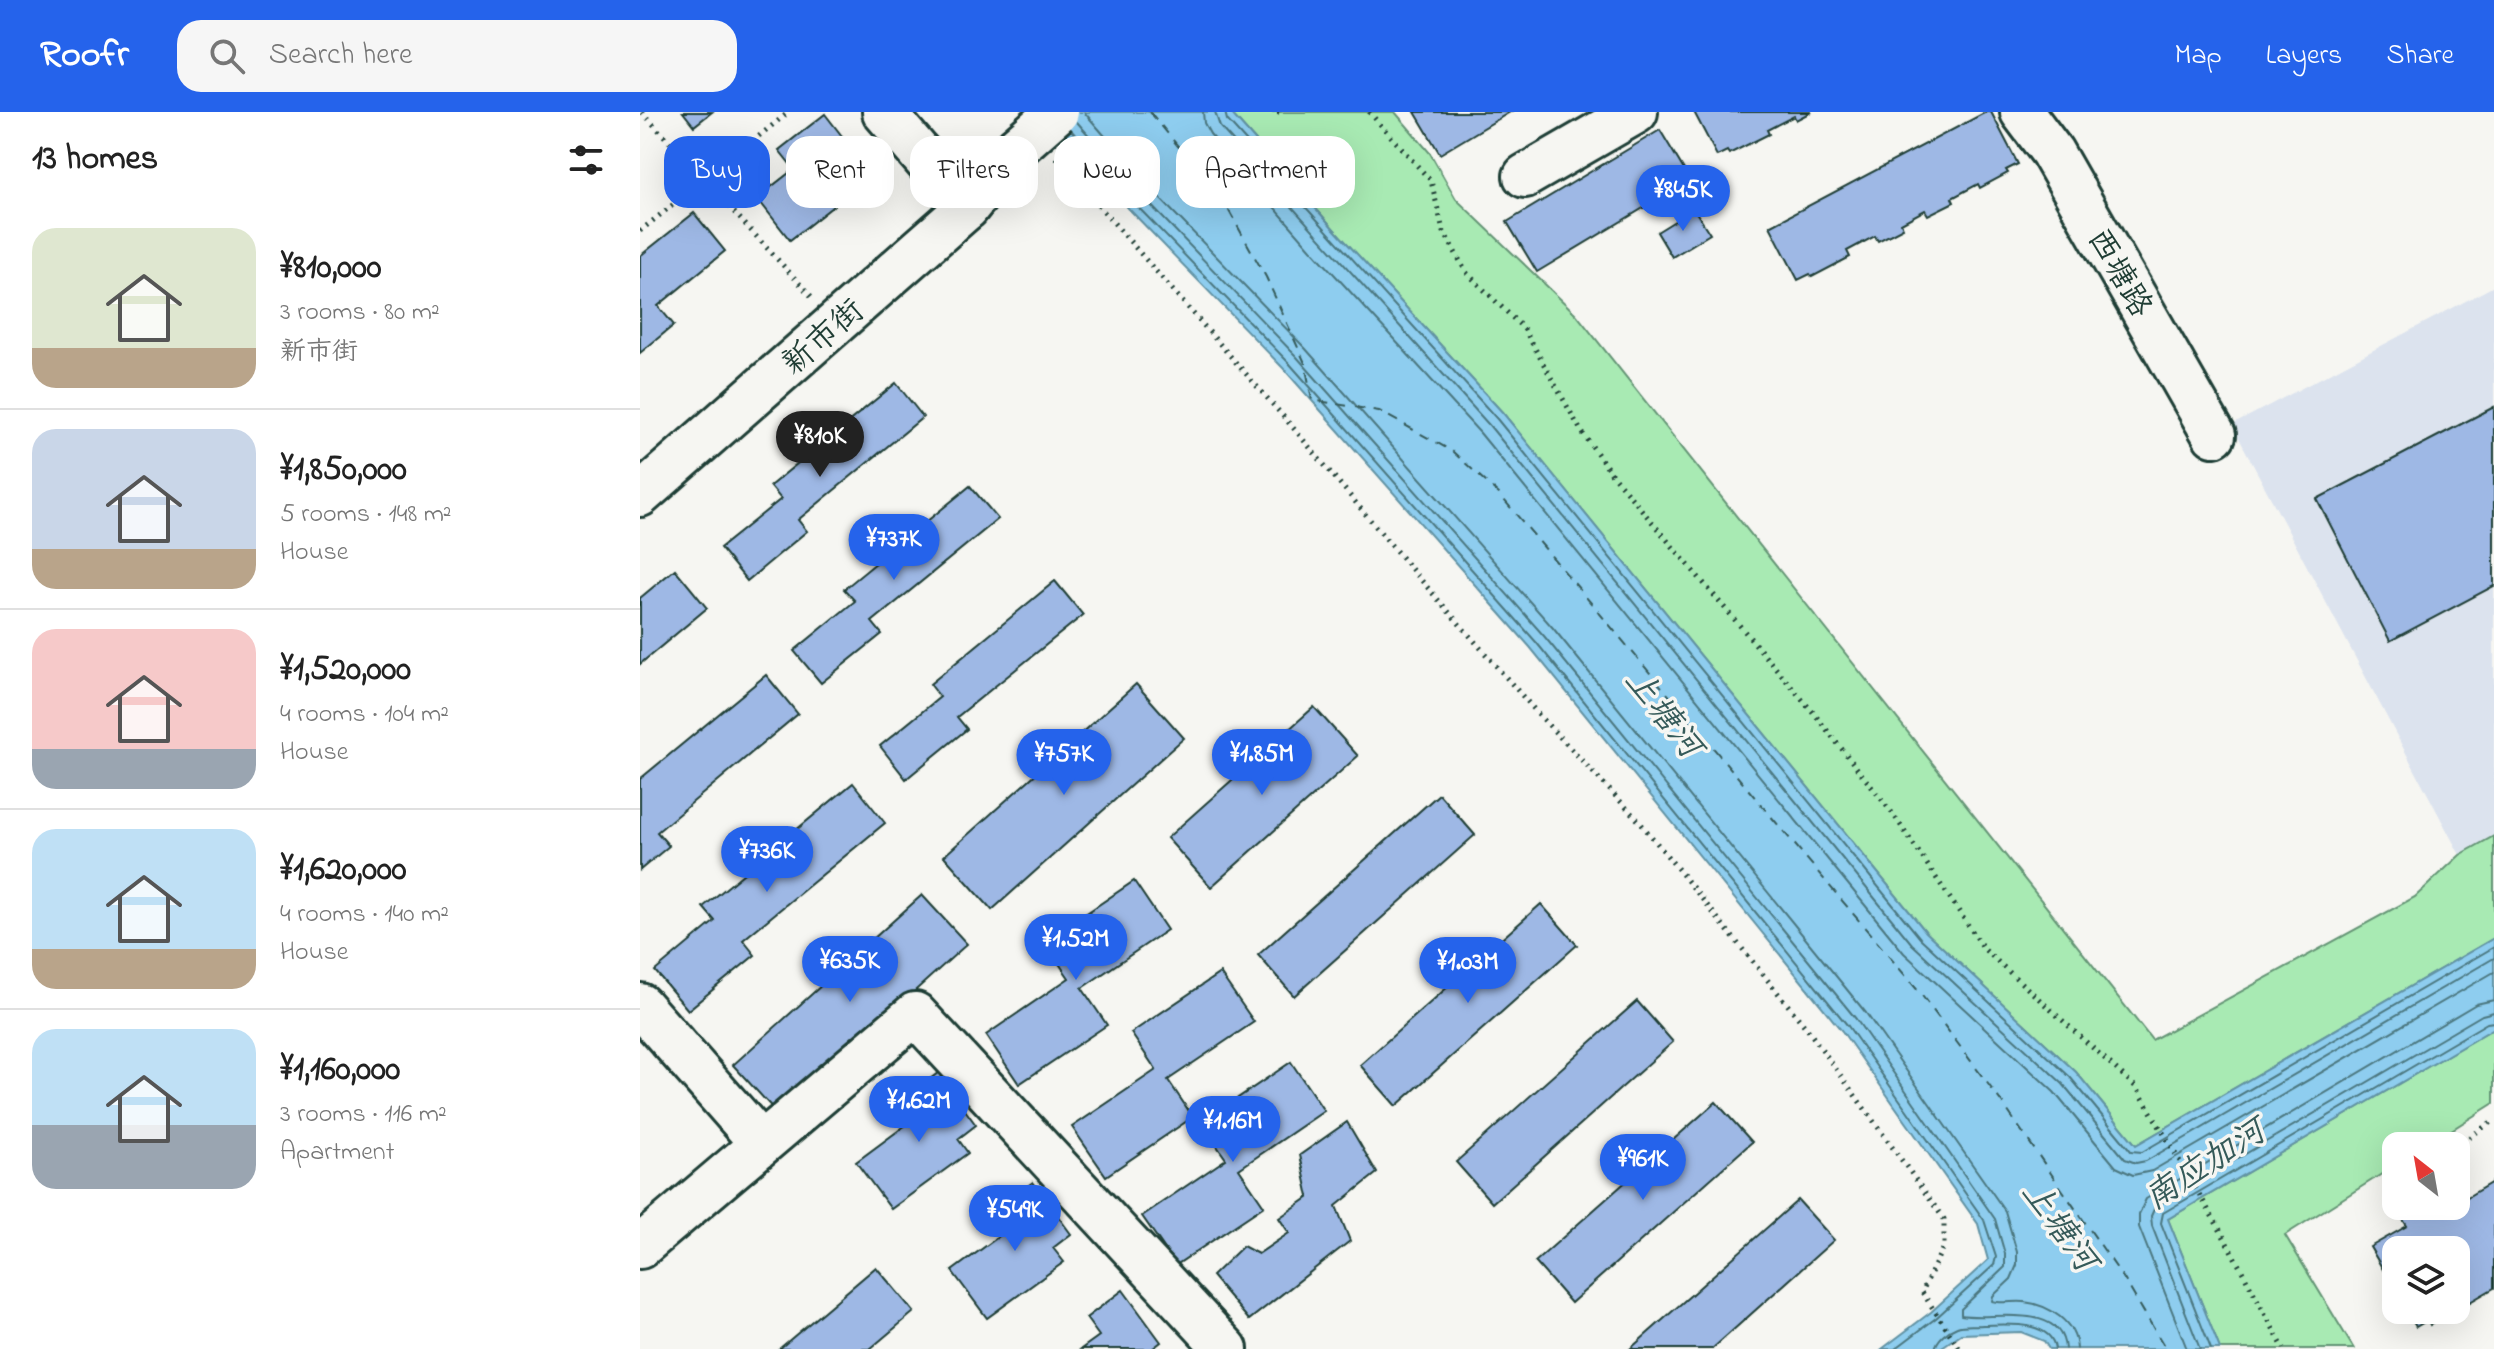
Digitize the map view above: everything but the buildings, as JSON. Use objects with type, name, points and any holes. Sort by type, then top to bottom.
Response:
[{"type":"street","points":[[884,112],[910,142]]},
{"type":"street","points":[[1525,176],[1636,112]]},
{"type":"street","name":"西塘路","points":[[2022,112],[2052,152],[2214,435]]},
{"type":"street","name":"新市街","points":[[640,495],[967,208]]},
{"type":"street","points":[[640,1005],[761,1143]]},
{"type":"street","points":[[640,1247],[915,1014],[1226,1349]]},
{"type":"path","points":[[642,112],[665,136]]},
{"type":"path","points":[[760,136],[789,112]]},
{"type":"path","points":[[1369,112],[1431,181],[1443,230],[1466,272],[1524,329],[1580,429],[1613,476],[1812,711],[1884,802],[1985,950],[2137,1088],[2284,1349]]},
{"type":"path","points":[[1040,136],[1539,715],[1639,821],[1808,1030],[1944,1219],[1944,1245],[1922,1292],[1959,1348]]},
{"type":"path","points":[[640,231],[670,208]]},
{"type":"path","points":[[731,208],[837,324]]},
{"type":"path","points":[[2470,1137],[2494,1120]]},
{"type":"shaded area","points":[[2494,286],[2494,836],[2460,855],[2232,425]]},
{"type":"green space","points":[[1230,112],[1395,112],[1430,153],[1456,199],[1576,314],[2152,1040],[2415,897],[2460,855],[2494,836],[2494,938],[2136,1145],[2076,1072],[1926,932],[1503,413],[1315,208],[1355,208],[1355,136],[1251,136]]},
{"type":"green space","points":[[2494,1028],[2494,1103],[2448,1132],[2382,1132],[2382,1174],[2285,1235],[2354,1349],[2220,1349],[2168,1219]]},
{"type":"water","points":[[1044,112],[1230,112],[1251,136],[1176,136],[1176,208],[1315,208],[1503,413],[1926,932],[2076,1072],[2136,1145],[2494,938],[2494,1028],[2168,1219],[2220,1349],[2049,1349],[2044,1341],[2021,1332],[1961,1334],[1939,1349],[1882,1349],[1931,1312],[1988,1260],[1978,1224],[1842,1031],[1530,647],[1283,368],[1128,208],[1160,208],[1160,136],[1065,136]]},
{"type":"ferry route","points":[[1150,112],[1224,202],[1266,277],[1305,363],[1312,400],[1379,411],[1452,451],[1499,494],[1920,993],[2003,1104],[2124,1279],[2166,1349]]},
{"type":"water label","name":"上塘河","points":[[1665,712]]},
{"type":"water label","name":"南应加河","points":[[2204,1163]]},
{"type":"water label","name":"上塘河","points":[[2061,1225]]}]
